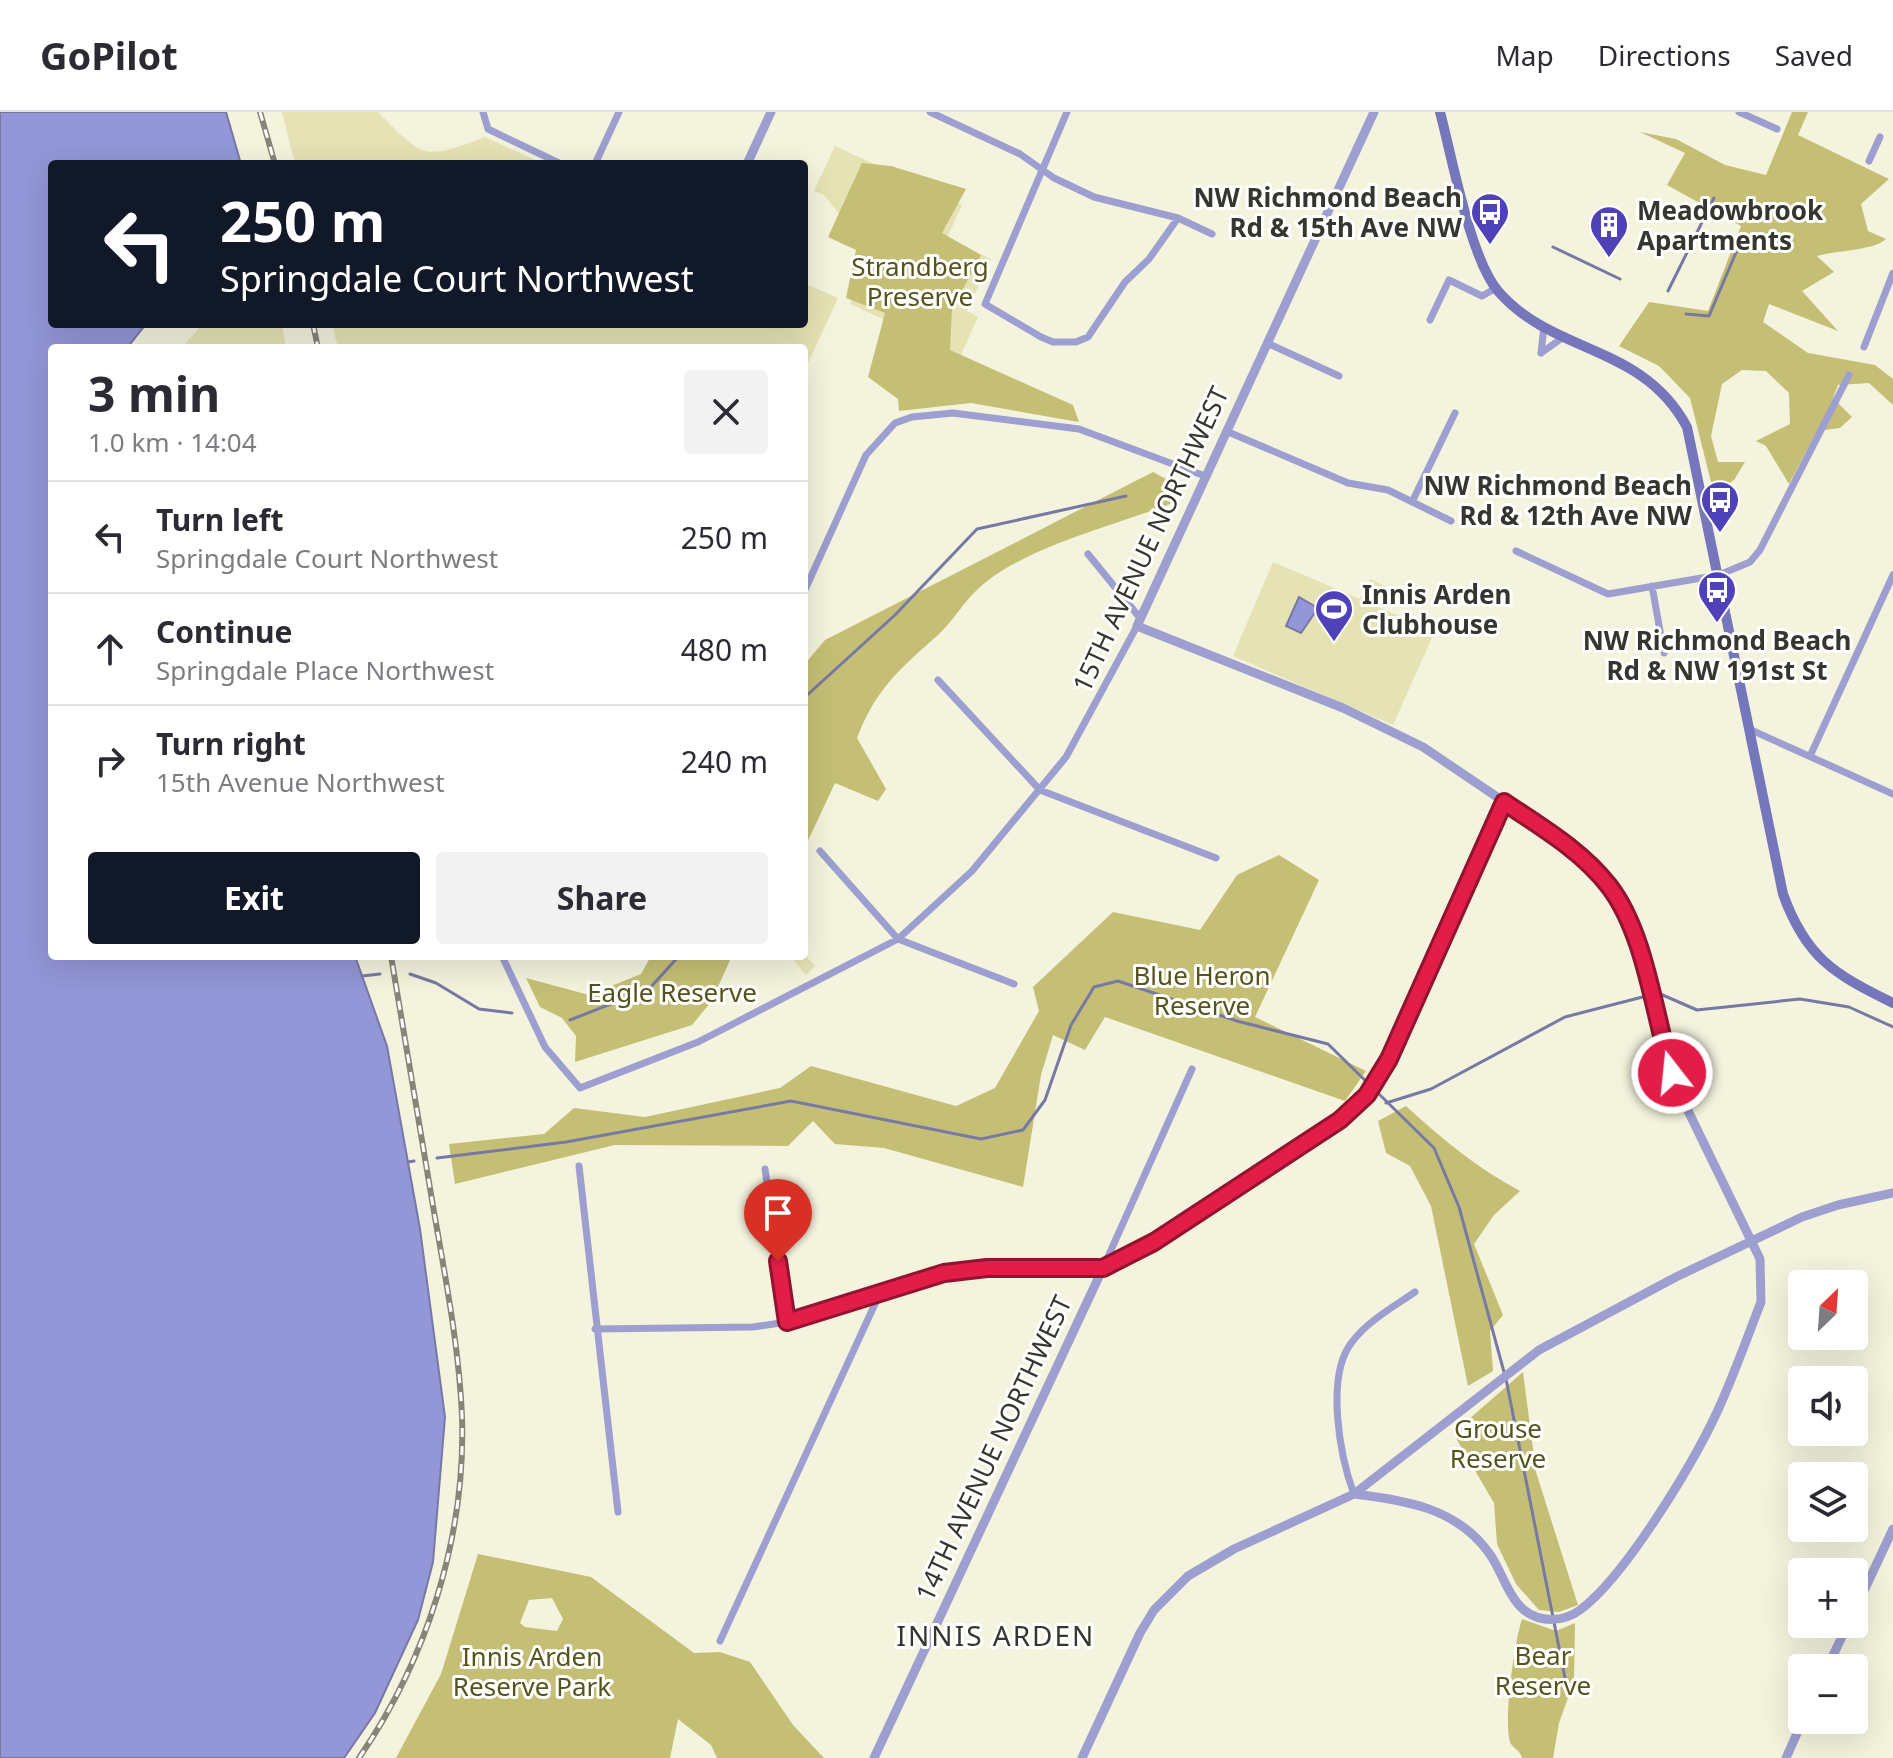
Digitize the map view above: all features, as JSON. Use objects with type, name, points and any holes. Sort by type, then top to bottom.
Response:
[{"type":"main road","points":[[1440,112],[1478,250],[1496,288],[1515,308],[1544,326],[1637,370],[1676,406],[1687,427],[1783,894],[1796,930],[1833,971],[1893,1003]]},
{"type":"street","points":[[483,112],[488,129],[553,160]]},
{"type":"street","points":[[597,160],[619,112]]},
{"type":"street","points":[[749,160],[771,112]]},
{"type":"street","points":[[930,112],[1094,197],[1178,218],[1212,234]]},
{"type":"street","points":[[1067,112],[985,304],[1053,342],[1076,342],[1088,337],[1125,282],[1149,259],[1178,218]]},
{"type":"street","name":"15TH AVENUE NORTHWEST","points":[[504,960],[545,1047],[580,1088],[698,1042],[898,939],[972,871],[1040,790],[1093,713],[1374,112]]},
{"type":"street","points":[[1739,112],[1777,129]]},
{"type":"street","points":[[1869,161],[1880,137]]},
{"type":"street","points":[[1864,347],[1893,273]]},
{"type":"street","points":[[1430,320],[1449,280],[1482,296],[1496,288]]},
{"type":"street","points":[[1544,326],[1541,353],[1565,336]]},
{"type":"street","points":[[1267,343],[1339,376]]},
{"type":"street","points":[[1516,551],[1608,594],[1719,575],[1750,562],[1760,550],[1849,375]]},
{"type":"street","points":[[808,583],[866,455],[895,423],[933,413],[1049,423],[1108,438],[1205,476]]},
{"type":"street","points":[[1412,502],[1455,413]]},
{"type":"street","points":[[1226,431],[1348,483],[1388,490],[1451,521]]},
{"type":"street","points":[[1088,554],[1138,622],[1377,724],[1423,747],[1579,855],[1611,888],[1623,909],[1677,1088],[1760,1259],[1761,1302],[1705,1437],[1676,1487],[1612,1576],[1581,1609],[1566,1618],[1545,1619],[1522,1609],[1489,1553],[1471,1532],[1453,1519],[1417,1505],[1354,1494]]},
{"type":"street","points":[[1811,754],[1893,575]]},
{"type":"street","points":[[1652,586],[1664,653]]},
{"type":"street","points":[[938,680],[1040,790],[1216,858]]},
{"type":"street","points":[[1749,729],[1811,754],[1893,794]]},
{"type":"street","points":[[595,1329],[753,1327],[787,1322],[944,1273],[1103,1268],[1167,1233],[1340,1120],[1367,1095],[1389,1059],[1504,802]]},
{"type":"street","points":[[820,851],[898,939],[1014,984]]},
{"type":"street","name":"14TH AVENUE NORTHWEST","points":[[874,1758],[1103,1268],[1192,1069]]},
{"type":"street","points":[[579,1166],[618,1512]]},
{"type":"street","points":[[765,1169],[787,1322]]},
{"type":"street","points":[[1082,1758],[1140,1633],[1171,1590],[1188,1576],[1234,1549],[1354,1494],[1539,1350],[1751,1240],[1838,1205],[1893,1193]]},
{"type":"street","points":[[1354,1494],[1345,1470],[1339,1423],[1337,1390],[1341,1364],[1349,1345],[1367,1326],[1415,1292]]},
{"type":"street","points":[[720,1641],[880,1293]]},
{"type":"street","points":[[1868,1582],[1893,1529]]},
{"type":"street","points":[[1786,1758],[1797,1734]]},
{"type":"green space","points":[[282,112],[378,112],[405,139],[425,151],[448,150],[485,137],[535,160],[294,160]]},
{"type":"green space","points":[[1792,112],[1808,112],[1798,135],[1889,179],[1861,204],[1868,231],[1886,239],[1864,248],[1817,256],[1834,272],[1802,291],[1838,331],[1769,304],[1763,322],[1808,353],[1875,365],[1893,379],[1893,405],[1869,383],[1838,385],[1833,398],[1852,417],[1840,428],[1817,431],[1789,484],[1766,446],[1756,441],[1790,424],[1789,393],[1766,371],[1742,370],[1722,384],[1711,436],[1718,462],[1745,462],[1734,480],[1714,494],[1690,398],[1659,366],[1619,346],[1649,302],[1708,311],[1741,226],[1667,185],[1685,153],[1640,132],[1676,139],[1725,165],[1766,175]]},
{"type":"green space","name":"Strandberg Preserve","points":[[835,146],[962,205],[947,238],[991,259],[967,311],[978,317],[961,355],[850,304],[873,256],[824,195],[814,191]]},
{"type":"green space","points":[[862,163],[891,166],[966,189],[942,233],[981,255],[952,310],[950,350],[1073,405],[1079,422],[971,403],[899,411],[898,399],[868,377],[885,313],[846,298],[856,250],[828,237]]},
{"type":"green space","points":[[808,285],[838,298],[808,363],[808,344],[337,344],[333,328],[808,328]]},
{"type":"green space","points":[[199,328],[283,328],[285,344],[185,344]]},
{"type":"green space","points":[[1153,472],[1177,485],[1170,504],[1044,549],[998,574],[974,593],[944,629],[881,692],[865,720],[857,738],[886,789],[878,801],[835,783],[808,840],[808,660],[825,640]]},
{"type":"green space","name":"Innis Arden Clubhouse","points":[[1273,562],[1360,599],[1370,579],[1387,587],[1378,607],[1435,631],[1393,725],[1233,656]]},
{"type":"green space","name":"Blue Heron Reserve","points":[[1279,855],[1319,880],[1255,1017],[1366,1071],[1345,1101],[1105,1017],[1085,1050],[1053,1035],[1041,1075],[1023,1187],[884,1148],[835,1144],[813,1121],[788,1146],[615,1145],[455,1184],[449,1144],[544,1134],[574,1108],[645,1117],[780,1088],[811,1066],[956,1106],[995,1088],[1039,1011],[1033,987],[1113,912],[1200,930],[1237,875]]},
{"type":"green space","points":[[808,958],[815,966],[806,975],[793,960]]},
{"type":"green space","name":"Eagle Reserve","points":[[649,960],[730,960],[711,1002],[692,1025],[575,1062],[576,1036],[562,1018],[540,1007],[526,978],[589,995],[641,974]]},
{"type":"green space","points":[[1406,1106],[1460,1152],[1520,1191],[1494,1215],[1474,1244],[1503,1315],[1490,1331],[1493,1371],[1468,1386],[1431,1206],[1410,1166],[1386,1153],[1378,1121]]},
{"type":"green space","name":"Grouse Reserve","points":[[1523,1372],[1536,1472],[1578,1605],[1559,1612],[1539,1610],[1516,1584],[1497,1544],[1494,1503],[1453,1433]]},
{"type":"green space","name":"Innis Arden Reserve Park","points":[[478,1554],[591,1577],[694,1653],[720,1652],[750,1662],[793,1725],[824,1758],[717,1758],[711,1745],[678,1719],[670,1758],[396,1758],[441,1674]],"holes":[[[552,1598],[563,1619],[557,1631],[525,1627],[520,1623],[529,1600]]]},
{"type":"green space","name":"Bear Reserve","points":[[1522,1619],[1556,1631],[1575,1623],[1574,1681],[1559,1723],[1553,1758],[1522,1758],[1511,1744],[1508,1720],[1510,1682]]},
{"type":"water","points":[[0,112],[226,112],[240,160],[48,160],[48,328],[143,328],[130,344],[48,344],[48,960],[356,960],[387,1046],[420,1229],[445,1417],[433,1562],[418,1620],[375,1713],[344,1758],[0,1758]]},
{"type":"water","points":[[1299,597],[1318,608],[1301,633],[1286,626]]},
{"type":"waterway","points":[[1668,291],[1714,198]]},
{"type":"waterway","points":[[1686,314],[1709,316],[1743,236]]},
{"type":"waterway","points":[[1553,247],[1620,279]]},
{"type":"waterway","points":[[808,694],[895,615],[977,529],[1126,496]]},
{"type":"waterway","points":[[570,1020],[649,989],[675,960]]},
{"type":"waterway","points":[[362,976],[380,974]]},
{"type":"waterway","points":[[410,974],[436,983],[479,1009],[512,1013]]},
{"type":"waterway","points":[[437,1158],[566,1142],[791,1101],[981,1139],[1023,1130],[1045,1100],[1071,1025],[1094,987],[1118,981],[1237,1021],[1328,1044],[1434,1148],[1459,1207],[1504,1372]]},
{"type":"waterway","points":[[1386,1103],[1431,1089],[1565,1017],[1658,993],[1697,1010],[1800,999],[1849,1007],[1893,1027]]},
{"type":"waterway","points":[[408,1162],[414,1161]]},
{"type":"waterway","points":[[1506,1379],[1565,1678]]},
{"type":"railway","points":[[260,112],[274,160]]},
{"type":"railway","points":[[314,328],[317,344]]},
{"type":"railway","points":[[359,1758],[404,1680],[438,1595],[457,1507],[462,1461],[462,1416],[455,1337],[392,960]]},
{"type":"place","name":"NW Richmond Beach Rd & 15th Ave NW","points":[[1490,246]]},
{"type":"place","name":"Meadowbrook Apartments","points":[[1609,259]]},
{"type":"place","name":"NW Richmond Beach Rd & 12th Ave NW","points":[[1720,534]]},
{"type":"place","name":"NW Richmond Beach Rd & NW 191st St","points":[[1717,624]]},
{"type":"place","name":"Innis Arden Clubhouse","points":[[1334,643]]},
{"type":"district","name":"INNIS ARDEN","points":[[996,1635]]},
{"type":"route","points":[[778,1261],[787,1322],[944,1273],[987,1268],[1103,1268],[1154,1242],[1340,1120],[1367,1095],[1389,1059],[1504,802],[1579,855],[1612,890],[1634,934],[1672,1073]]}]
